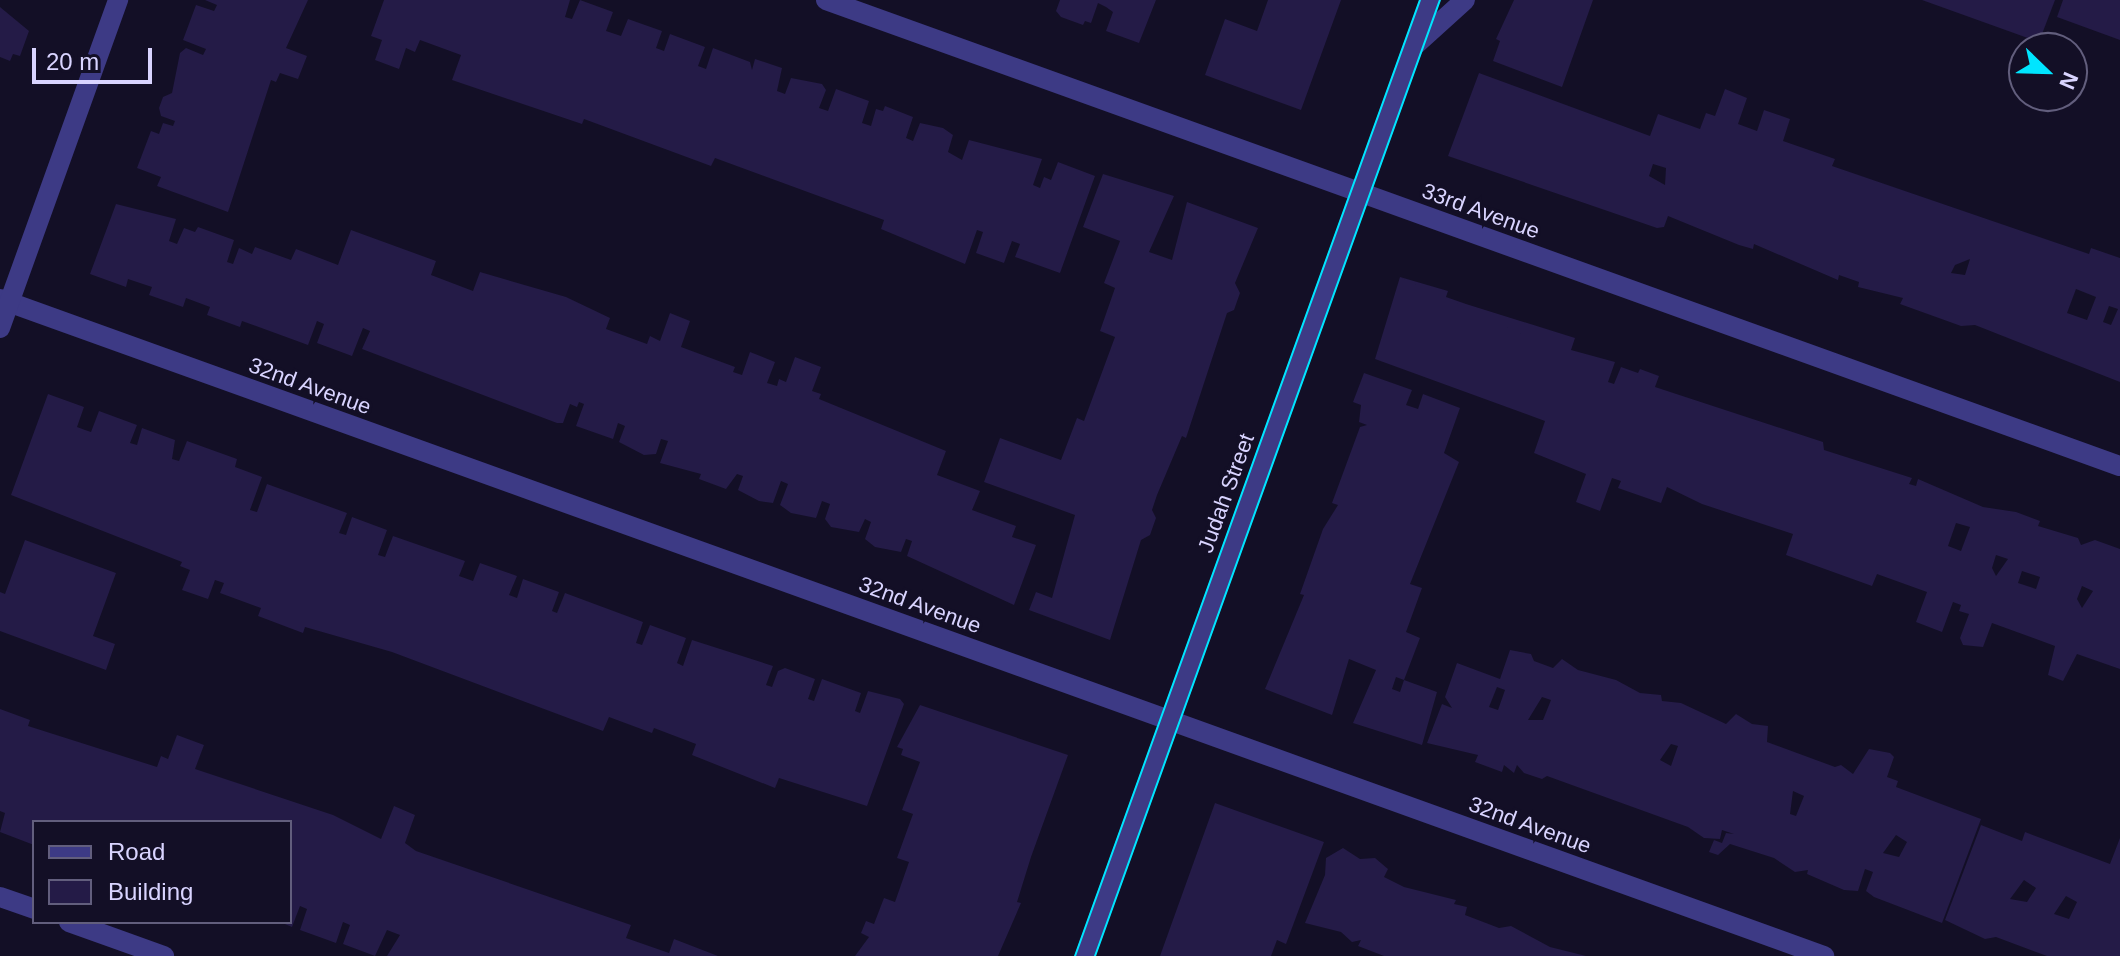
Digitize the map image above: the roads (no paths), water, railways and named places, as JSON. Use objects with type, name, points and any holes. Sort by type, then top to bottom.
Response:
[{"type":"street","points":[[0,328],[5,300],[118,0]]},
{"type":"street","name":"33rd Avenue","points":[[826,0],[2120,466]]},
{"type":"street","name":"Judah Street","points":[[1085,956],[1430,0]]},
{"type":"street","name":"Judah Street","points":[[1413,47],[1465,0]]},
{"type":"street","name":"32nd Avenue","points":[[5,300],[1824,956]]},
{"type":"street","points":[[0,897],[32,908]]},
{"type":"street","points":[[75,924],[164,956]]},
{"type":"tram line","points":[[1075,956],[1420,0]]},
{"type":"tram line","points":[[1095,956],[1440,0]]}]
